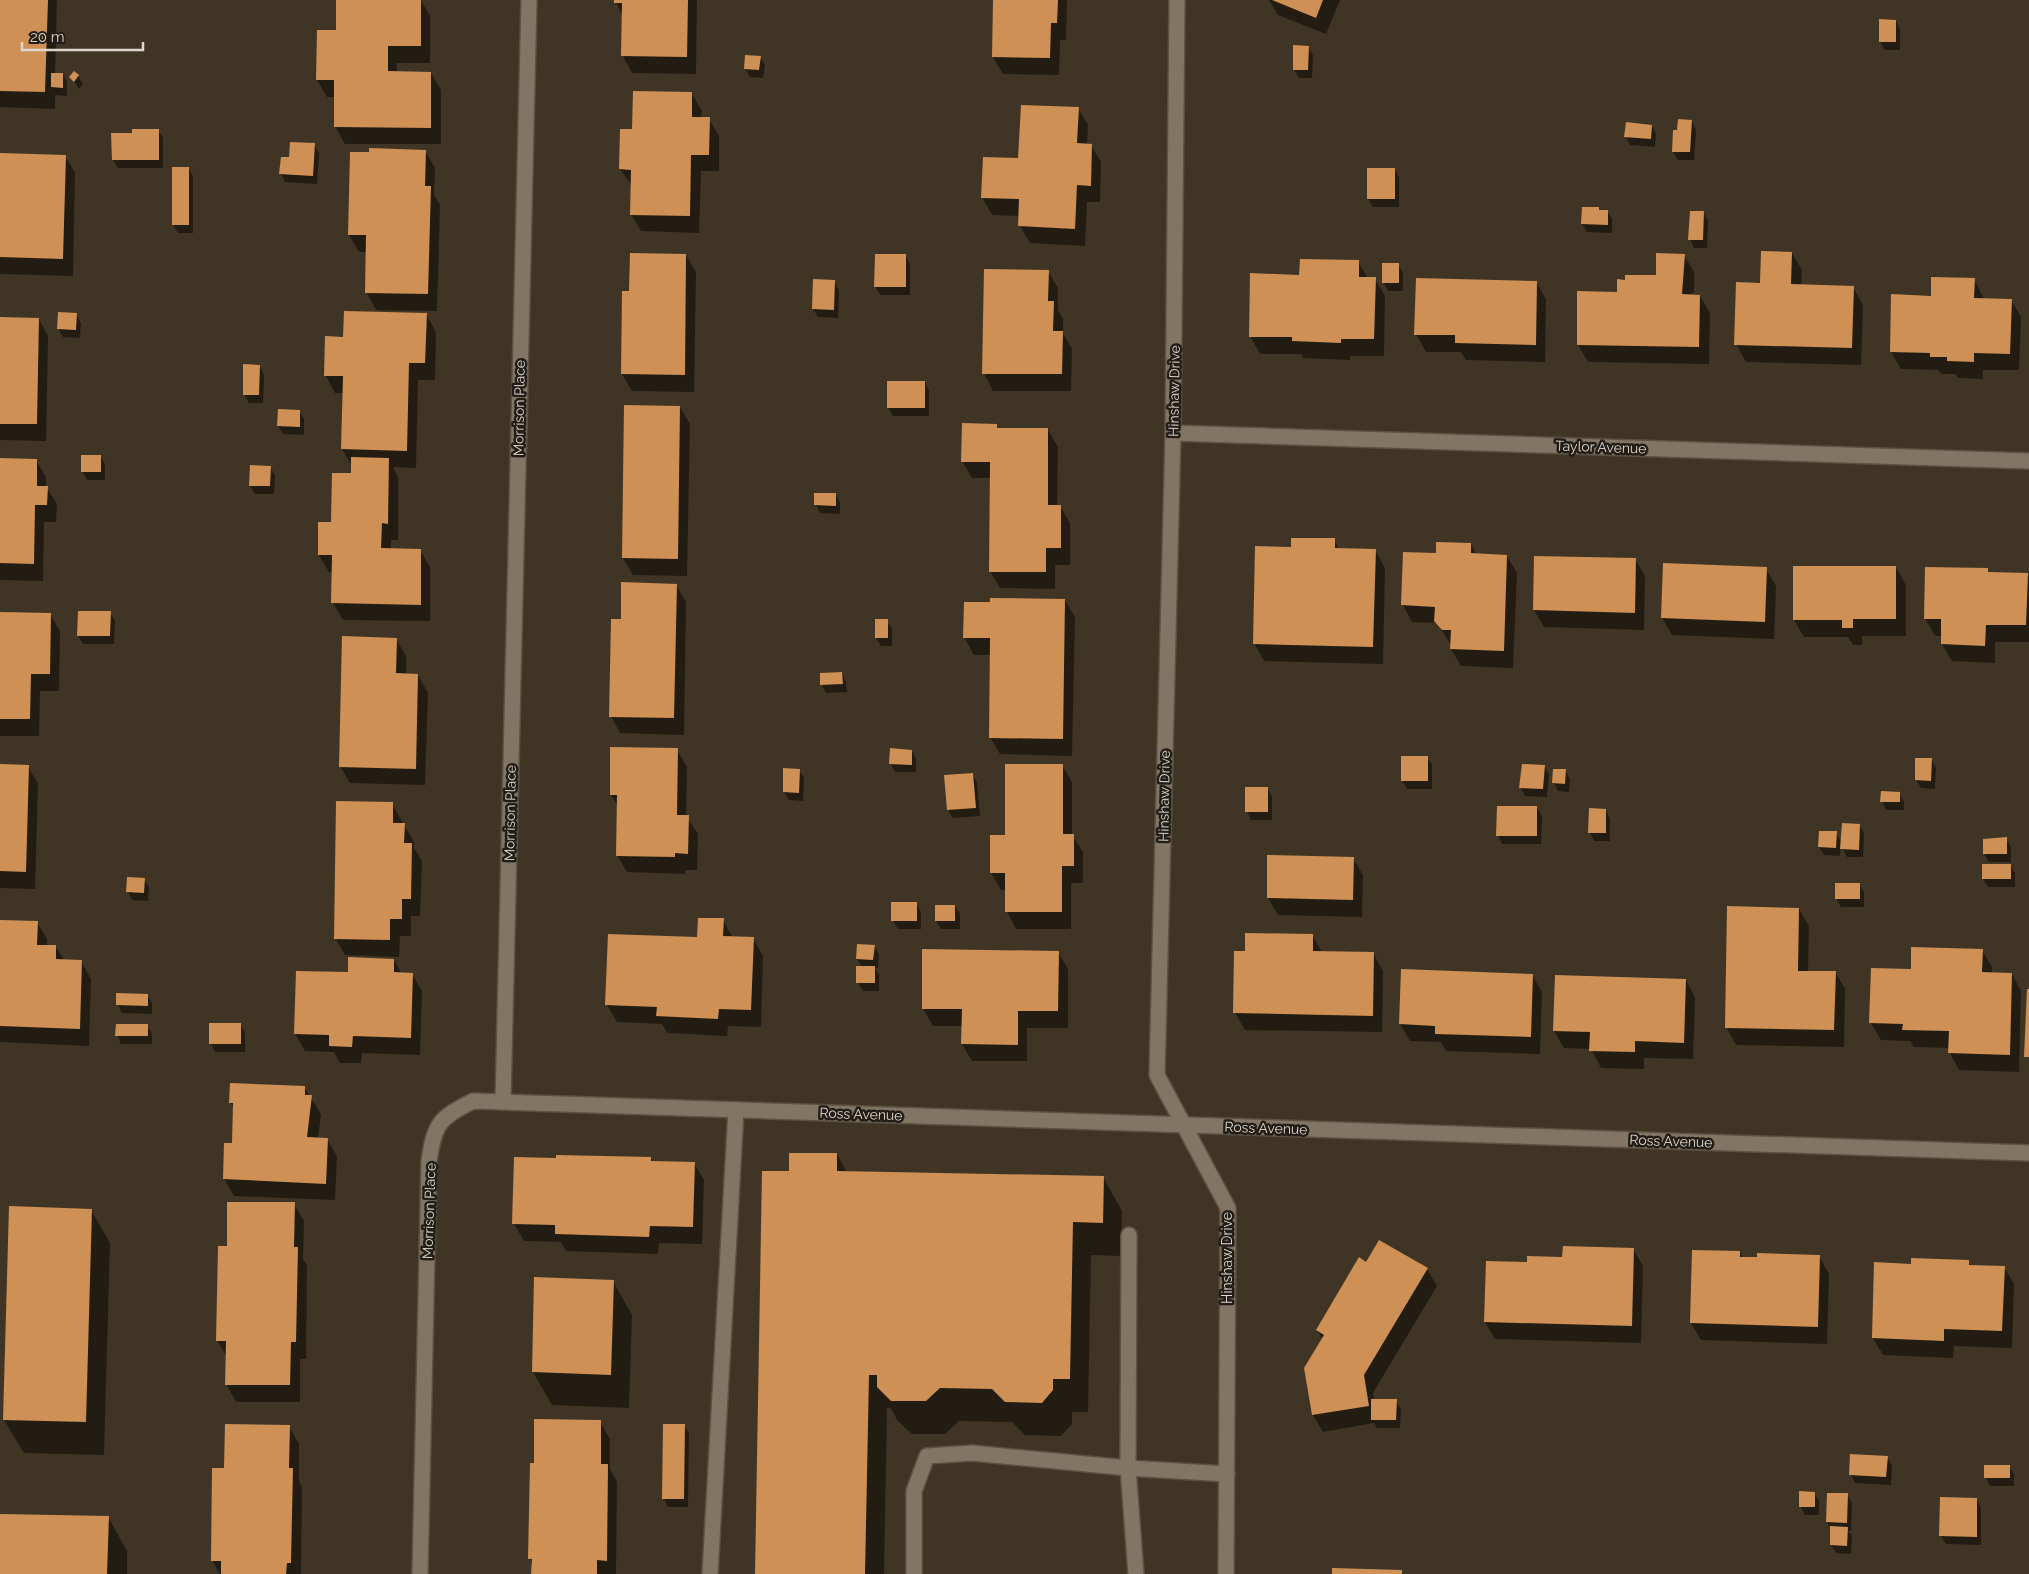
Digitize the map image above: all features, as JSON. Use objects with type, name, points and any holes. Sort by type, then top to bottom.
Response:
[{"type":"street","name":"Morrison Place","points":[[420,1574],[429,1162],[433,1135],[447,1114],[472,1101],[503,1102],[529,0]]},
{"type":"street","name":"Hinshaw Drive","points":[[1177,0],[1173,433],[1157,1075],[1228,1208],[1226,1574]]},
{"type":"street","name":"Taylor Avenue","points":[[1173,433],[2029,462]]},
{"type":"street","name":"Ross Avenue","points":[[503,1102],[2029,1153]]},
{"type":"street","points":[[710,1574],[736,1110]]},
{"type":"street","points":[[1129,1236],[1128,1468],[1136,1574]]},
{"type":"street","points":[[914,1574],[914,1491],[926,1456],[972,1453],[1128,1468],[1227,1474]]},
{"type":"building","points":[[0,0],[48,0],[45,92],[0,91]]},
{"type":"building","points":[[336,0],[421,0],[421,46],[388,46],[388,71],[431,72],[431,128],[334,127],[334,80],[316,80],[317,30],[336,30]]},
{"type":"building","points":[[614,0],[688,0],[687,57],[621,56],[622,3],[614,3]]},
{"type":"building","points":[[993,0],[1058,0],[1057,23],[1051,23],[1050,58],[992,57]]},
{"type":"building","points":[[1272,0],[1323,0],[1316,18]]},
{"type":"building","points":[[1879,19],[1896,20],[1896,42],[1879,42]]},
{"type":"building","points":[[1293,45],[1309,46],[1308,70],[1293,70]]},
{"type":"building","points":[[745,55],[761,56],[759,70],[744,69]]},
{"type":"building","points":[[74,71],[79,75],[74,82],[69,77]]},
{"type":"building","points":[[51,73],[63,73],[63,88],[51,87]]},
{"type":"building","points":[[633,91],[692,92],[692,117],[710,117],[709,155],[691,155],[690,216],[630,215],[631,170],[619,169],[620,129],[632,129]]},
{"type":"building","points":[[1021,105],[1079,107],[1077,143],[1092,144],[1091,186],[1077,185],[1075,229],[1018,226],[1019,199],[981,198],[983,157],[1018,158]]},
{"type":"building","points":[[1678,119],[1692,120],[1690,152],[1672,152],[1673,130],[1677,130]]},
{"type":"building","points":[[1626,122],[1652,125],[1651,139],[1624,137]]},
{"type":"building","points":[[132,129],[159,129],[159,160],[112,160],[111,133],[132,133]]},
{"type":"building","points":[[290,142],[315,143],[313,176],[279,174],[281,157],[289,157]]},
{"type":"building","points":[[369,148],[426,150],[425,186],[431,186],[428,294],[365,293],[366,235],[348,235],[350,152],[369,152]]},
{"type":"building","points":[[0,153],[66,155],[63,259],[0,257]]},
{"type":"building","points":[[172,167],[189,167],[189,225],[172,225]]},
{"type":"building","points":[[1367,168],[1395,168],[1395,199],[1367,199]]},
{"type":"building","points":[[1582,207],[1599,207],[1599,210],[1608,210],[1608,225],[1581,224]]},
{"type":"building","points":[[1690,211],[1704,211],[1703,240],[1688,240]]},
{"type":"building","points":[[1761,251],[1792,252],[1791,284],[1854,286],[1852,348],[1734,345],[1736,282],[1760,283]]},
{"type":"building","points":[[630,253],[686,254],[685,375],[621,374],[622,291],[629,291]]},
{"type":"building","points":[[1656,253],[1685,254],[1682,294],[1700,295],[1699,347],[1577,345],[1577,291],[1617,292],[1617,279],[1625,280],[1625,275],[1656,275]]},
{"type":"building","points":[[875,254],[906,254],[906,287],[874,287]]},
{"type":"building","points":[[1300,259],[1359,260],[1359,277],[1376,277],[1374,339],[1341,339],[1341,343],[1292,341],[1292,337],[1249,337],[1250,273],[1299,275]]},
{"type":"building","points":[[1382,263],[1399,263],[1399,283],[1382,283]]},
{"type":"building","points":[[984,269],[1049,270],[1048,301],[1054,301],[1053,331],[1063,331],[1062,374],[982,374]]},
{"type":"building","points":[[1931,277],[1975,278],[1974,298],[2012,299],[2010,354],[1974,353],[1974,362],[1947,361],[1947,357],[1930,357],[1930,353],[1890,352],[1891,294],[1931,296]]},
{"type":"building","points":[[1416,278],[1537,281],[1536,345],[1455,343],[1455,335],[1414,335]]},
{"type":"building","points":[[813,279],[835,280],[834,310],[812,309]]},
{"type":"building","points":[[344,311],[427,313],[425,363],[409,363],[407,451],[341,449],[343,376],[324,376],[325,336],[343,337]]},
{"type":"building","points":[[58,312],[77,313],[76,330],[57,329]]},
{"type":"building","points":[[0,317],[39,318],[37,424],[0,424]]},
{"type":"building","points":[[243,364],[260,365],[259,395],[243,395]]},
{"type":"building","points":[[887,381],[925,381],[925,408],[887,408]]},
{"type":"building","points":[[624,405],[680,406],[678,559],[622,558]]},
{"type":"building","points":[[278,409],[300,410],[300,427],[277,426]]},
{"type":"building","points":[[962,423],[997,424],[997,428],[1048,428],[1048,505],[1061,505],[1061,548],[1046,548],[1046,572],[989,572],[990,462],[961,462]]},
{"type":"building","points":[[81,455],[101,455],[101,472],[81,472]]},
{"type":"building","points":[[351,457],[389,458],[388,524],[382,523],[381,548],[421,549],[421,605],[331,603],[332,555],[318,555],[318,522],[331,522],[332,473],[351,473]]},
{"type":"building","points":[[0,458],[37,459],[37,486],[48,486],[47,505],[35,505],[34,564],[0,563]]},
{"type":"building","points":[[250,465],[271,466],[270,486],[249,486]]},
{"type":"building","points":[[814,493],[836,493],[836,506],[814,505]]},
{"type":"building","points":[[1291,538],[1335,538],[1335,548],[1376,549],[1373,647],[1253,644],[1255,546],[1291,547]]},
{"type":"building","points":[[1436,542],[1471,543],[1471,553],[1507,555],[1504,651],[1450,649],[1451,630],[1442,630],[1434,621],[1435,607],[1401,605],[1403,552],[1436,553]]},
{"type":"building","points":[[1534,556],[1636,558],[1635,613],[1533,610]]},
{"type":"building","points":[[1663,563],[1767,567],[1765,622],[1661,618]]},
{"type":"building","points":[[1793,566],[1896,566],[1896,619],[1853,619],[1853,628],[1842,628],[1842,620],[1793,620]]},
{"type":"building","points":[[1925,567],[1988,568],[1988,572],[2028,573],[2026,625],[1986,625],[1985,646],[1941,644],[1941,619],[1924,619]]},
{"type":"building","points":[[621,582],[677,584],[674,718],[609,717],[611,619],[621,619]]},
{"type":"building","points":[[990,598],[1065,599],[1063,739],[989,738],[990,638],[963,638],[964,602],[990,602]]},
{"type":"building","points":[[78,611],[111,611],[110,636],[77,636]]},
{"type":"building","points":[[0,612],[51,613],[50,674],[31,674],[30,719],[0,719]]},
{"type":"building","points":[[875,619],[888,619],[888,638],[875,638]]},
{"type":"building","points":[[342,636],[397,638],[396,673],[418,674],[416,769],[339,767]]},
{"type":"building","points":[[842,672],[843,684],[820,685],[820,673]]},
{"type":"building","points":[[610,747],[678,748],[677,815],[689,815],[688,854],[675,853],[675,857],[616,856],[617,795],[610,795]]},
{"type":"building","points":[[890,748],[912,750],[912,765],[889,764]]},
{"type":"building","points":[[1401,756],[1428,756],[1428,781],[1401,781]]},
{"type":"building","points":[[1915,758],[1932,758],[1931,781],[1915,780]]},
{"type":"building","points":[[0,764],[29,765],[26,872],[0,871]]},
{"type":"building","points":[[1005,764],[1063,764],[1063,834],[1074,834],[1074,866],[1062,866],[1062,912],[1005,912],[1005,873],[990,873],[990,835],[1005,835]]},
{"type":"building","points":[[1522,764],[1545,765],[1543,789],[1519,788]]},
{"type":"building","points":[[783,768],[800,769],[799,793],[783,792]]},
{"type":"building","points":[[1553,769],[1566,769],[1565,784],[1552,783]]},
{"type":"building","points":[[973,773],[976,808],[947,810],[944,775]]},
{"type":"building","points":[[1245,787],[1268,787],[1268,812],[1245,812]]},
{"type":"building","points":[[1881,791],[1900,792],[1900,802],[1880,802]]},
{"type":"building","points":[[336,801],[393,802],[393,823],[405,823],[404,843],[412,843],[411,899],[402,899],[402,919],[390,919],[390,940],[334,939]]},
{"type":"building","points":[[1497,806],[1537,806],[1537,836],[1496,836]]},
{"type":"building","points":[[1589,808],[1606,809],[1606,833],[1588,833]]},
{"type":"building","points":[[1842,823],[1860,824],[1859,850],[1840,849]]},
{"type":"building","points":[[1819,831],[1837,831],[1836,848],[1818,847]]},
{"type":"building","points":[[2007,837],[2007,854],[1983,854],[1983,839]]},
{"type":"building","points":[[1267,855],[1354,857],[1353,900],[1267,898]]},
{"type":"building","points":[[1982,864],[2011,864],[2011,879],[1982,879]]},
{"type":"building","points":[[127,877],[145,878],[144,893],[126,892]]},
{"type":"building","points":[[1835,883],[1860,883],[1860,899],[1835,899]]},
{"type":"building","points":[[891,902],[917,902],[917,921],[891,921]]},
{"type":"building","points":[[935,905],[955,905],[955,921],[935,921]]},
{"type":"building","points":[[1727,906],[1799,908],[1798,971],[1836,971],[1834,1030],[1725,1028]]},
{"type":"building","points":[[698,918],[724,918],[723,936],[754,937],[751,1010],[719,1009],[718,1019],[656,1016],[657,1007],[605,1005],[608,934],[697,937]]},
{"type":"building","points":[[0,920],[38,921],[37,945],[56,945],[56,959],[82,960],[80,1029],[0,1026]]},
{"type":"building","points":[[1245,933],[1313,934],[1313,951],[1374,952],[1373,1016],[1233,1013],[1234,951],[1245,951]]},
{"type":"building","points":[[857,944],[875,945],[873,960],[856,959]]},
{"type":"building","points":[[1911,947],[1983,949],[1982,972],[2012,973],[2010,1055],[1948,1053],[1949,1031],[1902,1030],[1903,1024],[1869,1023],[1871,968],[1911,969]]},
{"type":"building","points":[[922,949],[1059,951],[1058,1011],[1018,1011],[1018,1045],[961,1044],[962,1009],[922,1009]]},
{"type":"building","points":[[348,957],[394,959],[394,972],[413,973],[411,1038],[353,1036],[352,1047],[329,1046],[329,1035],[294,1034],[296,971],[348,972]]},
{"type":"building","points":[[856,966],[875,966],[875,983],[856,983]]},
{"type":"building","points":[[1401,969],[1533,974],[1531,1037],[1435,1034],[1435,1026],[1399,1024]]},
{"type":"building","points":[[1555,975],[1686,979],[1684,1043],[1635,1041],[1635,1052],[1589,1051],[1590,1032],[1553,1031]]},
{"type":"building","points":[[2027,989],[2029,989],[2029,1057],[2024,1057]]},
{"type":"building","points":[[116,993],[148,994],[148,1006],[116,1005]]},
{"type":"building","points":[[209,1023],[241,1023],[241,1044],[209,1044]]},
{"type":"building","points":[[116,1024],[148,1024],[148,1036],[115,1036]]},
{"type":"building","points":[[230,1083],[305,1086],[305,1095],[312,1095],[307,1137],[328,1138],[326,1184],[223,1179],[224,1143],[232,1143],[233,1103],[229,1103]]},
{"type":"building","points":[[789,1153],[837,1153],[837,1171],[1104,1176],[1103,1223],[1073,1222],[1070,1379],[1053,1379],[1053,1390],[1042,1403],[1005,1402],[992,1389],[940,1388],[926,1401],[891,1401],[877,1387],[877,1375],[869,1375],[865,1574],[755,1574],[762,1171],[789,1171]]},
{"type":"building","points":[[556,1155],[651,1157],[651,1161],[695,1162],[693,1227],[650,1226],[649,1237],[555,1234],[555,1225],[512,1224],[514,1157],[556,1158]]},
{"type":"building","points":[[227,1202],[295,1202],[294,1247],[298,1247],[296,1342],[291,1342],[290,1385],[225,1385],[226,1341],[216,1341],[218,1246],[227,1246]]},
{"type":"building","points":[[9,1206],[92,1209],[86,1422],[3,1420]]},
{"type":"building","points":[[1379,1240],[1428,1268],[1364,1375],[1369,1406],[1312,1415],[1304,1368],[1324,1335],[1316,1330],[1359,1257],[1366,1262]]},
{"type":"building","points":[[1563,1246],[1634,1248],[1632,1326],[1484,1322],[1486,1261],[1527,1262],[1527,1256],[1562,1257]]},
{"type":"building","points":[[1692,1250],[1740,1251],[1740,1257],[1757,1257],[1757,1253],[1820,1255],[1818,1327],[1690,1323]]},
{"type":"building","points":[[1911,1258],[1969,1260],[1969,1265],[2005,1266],[2002,1331],[1944,1329],[1944,1341],[1872,1338],[1874,1262],[1911,1264]]},
{"type":"building","points":[[534,1277],[614,1280],[611,1375],[532,1372]]},
{"type":"building","points":[[1371,1399],[1397,1399],[1396,1420],[1371,1420]]},
{"type":"building","points":[[534,1419],[601,1420],[601,1464],[608,1464],[607,1561],[597,1560],[597,1574],[531,1574],[532,1559],[528,1559],[530,1463],[534,1463]]},
{"type":"building","points":[[225,1424],[290,1425],[289,1468],[293,1468],[291,1563],[287,1563],[286,1574],[221,1574],[221,1561],[211,1561],[212,1468],[224,1468]]},
{"type":"building","points":[[663,1424],[685,1424],[684,1499],[662,1499]]},
{"type":"building","points":[[1850,1454],[1888,1456],[1886,1477],[1849,1475]]},
{"type":"building","points":[[1984,1465],[2010,1465],[2010,1478],[1984,1478]]},
{"type":"building","points":[[1799,1491],[1815,1492],[1815,1507],[1799,1507]]},
{"type":"building","points":[[1827,1493],[1848,1493],[1847,1523],[1826,1522]]},
{"type":"building","points":[[1940,1497],[1977,1498],[1977,1537],[1939,1536]]},
{"type":"building","points":[[0,1514],[109,1516],[107,1574],[0,1574]]},
{"type":"building","points":[[1830,1526],[1848,1527],[1847,1546],[1830,1545]]},
{"type":"building","points":[[1332,1568],[1402,1570],[1402,1574],[1332,1574]]}]
